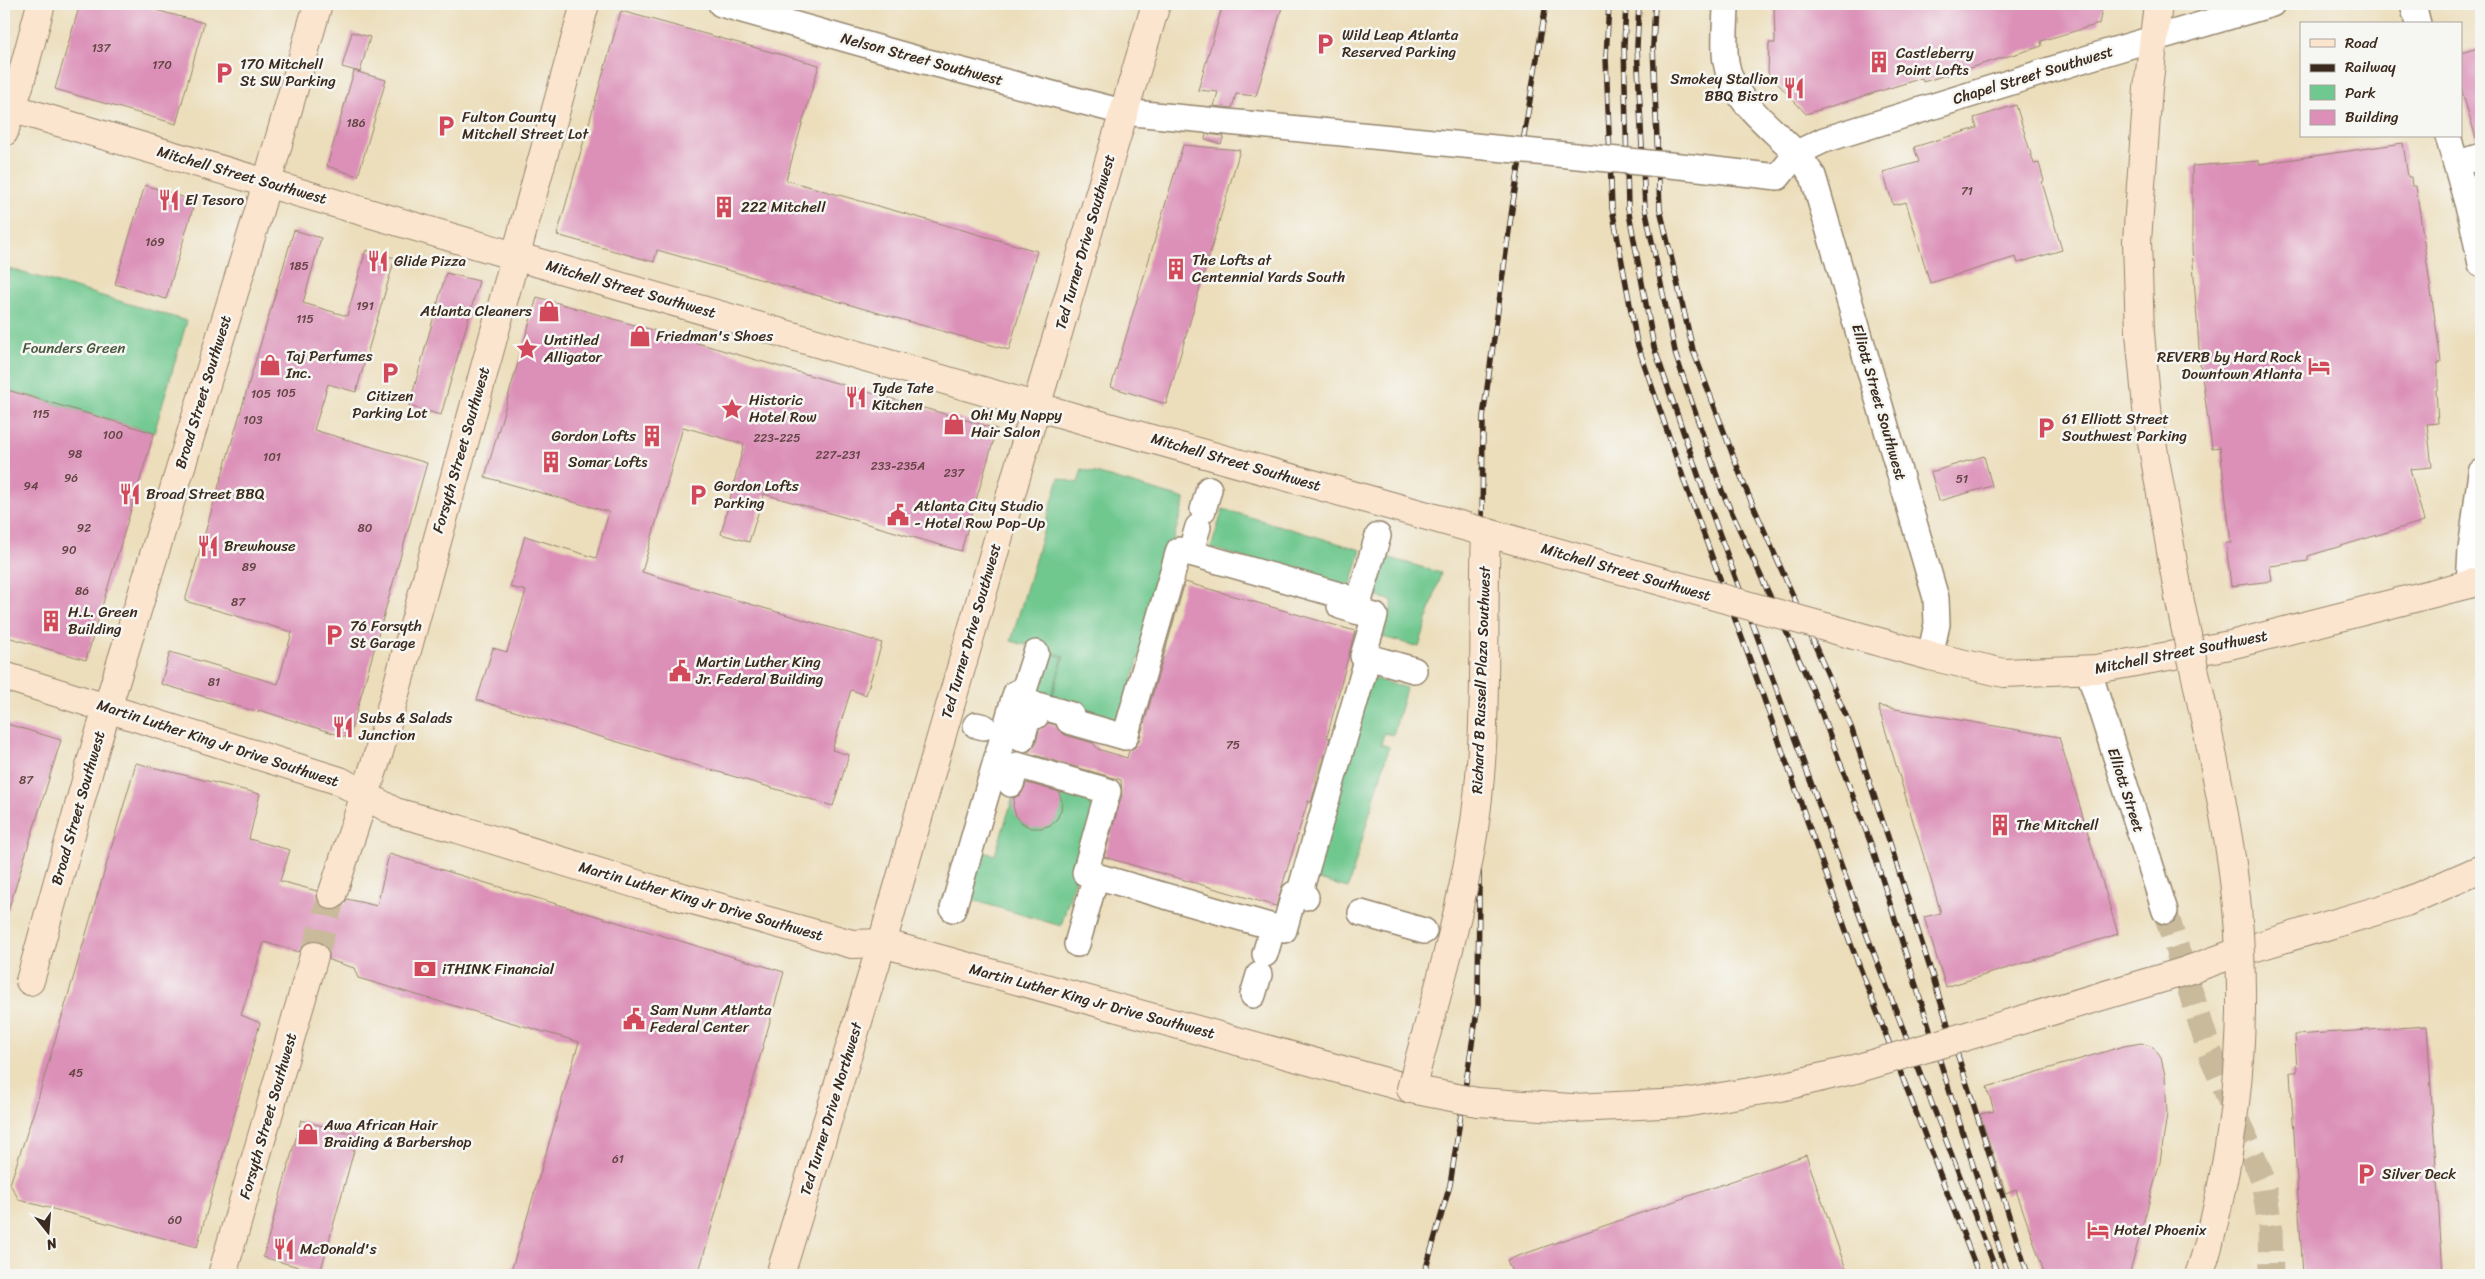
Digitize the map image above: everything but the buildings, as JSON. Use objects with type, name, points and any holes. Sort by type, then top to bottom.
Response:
[{"type":"main road","points":[[6,115],[41,4]]},
{"type":"main road","name":"Broad Street Southwest","points":[[30,981],[107,707],[267,182],[318,4]]},
{"type":"main road","name":"Forsyth Street Southwest","points":[[332,894],[379,752],[585,4]]},
{"type":"main road","name":"Ted Turner Drive Southwest","points":[[882,943],[1036,407],[1156,4]]},
{"type":"main road","points":[[2158,4],[2153,39],[2137,241],[2140,334],[2148,419],[2179,597],[2232,862],[2239,952],[2240,1049],[2231,1141],[2207,1253],[2199,1275]]},
{"type":"main road","name":"Mitchell Street Southwest","points":[[6,115],[267,182],[1036,407],[1930,656],[2004,672],[2088,669],[2138,663],[2230,645],[2477,585]]},
{"type":"main road","name":"Richard B Russell Plaza Southwest","points":[[1411,1089],[1456,923],[1473,834],[1480,767],[1486,532]]},
{"type":"main road","name":"Martin Luther King Jr Drive Southwest","points":[[4,676],[340,781],[364,797],[395,812],[458,829],[653,889],[852,944],[882,943],[1411,1089],[1477,1102],[1572,1108],[1632,1107],[1713,1099],[1781,1087],[1852,1070],[2174,974],[2239,952],[2406,902],[2481,870]]},
{"type":"main road","name":"Ted Turner Drive Northwest","points":[[780,1275],[882,943]]},
{"type":"main road","name":"Forsyth Street Southwest","points":[[222,1275],[314,956]]},
{"type":"street","name":"Nelson Street Southwest","points":[[721,4],[924,61],[1123,112],[1778,177],[1796,154]]},
{"type":"street","points":[[1726,4],[1725,61],[1730,76],[1738,92],[1759,118],[1796,154]]},
{"type":"street","name":"Chapel Street Southwest","points":[[1796,154],[1824,140],[2272,4]]},
{"type":"street","points":[[2413,4],[2418,22]]},
{"type":"street","points":[[2449,138],[2481,264]]},
{"type":"street","name":"Elliott Street Southwest","points":[[1796,154],[1813,176],[1936,598],[1937,624],[1930,656]]},
{"type":"street","points":[[2456,164],[2481,156]]},
{"type":"street","points":[[2477,585],[2471,550],[2481,472]]},
{"type":"street","points":[[1190,553],[1203,509]]},
{"type":"street","points":[[1036,653],[1024,690],[1016,693],[1026,702],[1070,715],[1069,721],[1124,737],[1180,550],[1343,596],[1340,606],[1375,616],[1363,656],[1414,670]]},
{"type":"street","points":[[1356,611],[1373,554]]},
{"type":"street","points":[[1007,767],[1108,792],[1085,873],[1284,930],[1294,894],[1302,896],[1331,773],[1368,657]]},
{"type":"street","name":"Elliott Street","points":[[2088,669],[2165,910]]},
{"type":"street","points":[[953,908],[982,848],[1007,767],[1007,734],[1026,702]]},
{"type":"street","points":[[1077,944],[1096,876]]},
{"type":"street","points":[[1362,913],[1424,931]]},
{"type":"street","points":[[1259,975],[1273,927]]},
{"type":"green space","name":"Founders Green","points":[[4,267],[187,321],[154,433],[4,389]]},
{"type":"green space","points":[[1082,469],[1185,499],[1118,730],[1050,704],[1064,656],[1011,641],[1059,478],[1078,483]]},
{"type":"green space","points":[[1223,509],[1361,550],[1350,588],[1211,548]]},
{"type":"green space","points":[[1384,556],[1441,573],[1419,647],[1383,637],[1393,601],[1372,595]]},
{"type":"green space","points":[[1051,653],[1063,657],[1049,704],[1037,701]]},
{"type":"green space","points":[[1371,678],[1406,688],[1393,735],[1384,733],[1381,744],[1389,747],[1348,888],[1312,878]]},
{"type":"green space","points":[[1053,786],[1099,796],[1061,926],[962,897],[976,850],[995,855],[1013,797],[1015,796],[1014,806],[1016,814],[1026,826],[1040,828],[1049,825],[1057,819],[1059,793]]},
{"type":"tunnel","points":[[1317,769],[1328,772]]},
{"type":"tunnel","points":[[314,956],[332,895]]},
{"type":"tunnel","points":[[2165,911],[2209,1050],[2263,1180],[2270,1226],[2271,1275]]},
{"type":"railway","points":[[1424,1275],[1450,1185],[1478,1005],[1483,417],[1513,202],[1546,4]]},
{"type":"railway","points":[[1609,4],[1606,57],[1612,208],[1637,343],[1687,489],[1850,942],[1979,1275]]},
{"type":"railway","points":[[1626,4],[1624,45],[1628,208],[1654,347],[1703,489],[1868,938],[1998,1275]]},
{"type":"railway","points":[[1639,4],[1637,46],[1645,208],[1676,356],[1722,491],[1812,688],[1871,844],[2008,1275]]},
{"type":"railway","points":[[1655,4],[1653,46],[1660,209],[1693,350],[1745,487],[1851,727],[2028,1275]]},
{"type":"place","name":"Wild Leap Atlanta Reserved Parking","points":[[1325,44]]},
{"type":"place","name":"Castleberry Point Lofts","points":[[1879,62]]},
{"type":"place","name":"170 Mitchell St SW Parking","points":[[224,73]]},
{"type":"place","name":"Smokey Stallion BBQ Bistro","points":[[1794,88]]},
{"type":"place","name":"Fulton County Mitchell Street Lot","points":[[446,126]]},
{"type":"place","name":"El Tesoro","points":[[169,200]]},
{"type":"place","name":"222 Mitchell","points":[[724,207]]},
{"type":"place","name":"Glide Pizza","points":[[378,261]]},
{"type":"place","name":"The Lofts at Centennial Yards South","points":[[1176,269]]},
{"type":"place","name":"Atlanta Cleaners","points":[[549,311]]},
{"type":"place","name":"Friedman's Shoes","points":[[640,336]]},
{"type":"place","name":"Untitled Alligator","points":[[527,349]]},
{"type":"place","name":"Taj Perfumes Inc.","points":[[270,365]]},
{"type":"place","name":"REVERB by Hard Rock Downtown Atlanta","points":[[2319,366]]},
{"type":"place","name":"Citizen Parking Lot","points":[[390,373]]},
{"type":"place","name":"Tyde Tate Kitchen","points":[[856,397]]},
{"type":"place","name":"Historic Hotel Row","points":[[732,409]]},
{"type":"place","name":"Oh! My Nappy Hair Salon","points":[[954,424]]},
{"type":"place","name":"61 Elliott Street Southwest Parking","points":[[2046,428]]},
{"type":"place","name":"Gordon Lofts","points":[[652,436]]},
{"type":"place","name":"Somar Lofts","points":[[551,462]]},
{"type":"place","name":"Broad Street BBQ","points":[[130,494]]},
{"type":"place","name":"Gordon Lofts Parking","points":[[698,495]]},
{"type":"place","name":"Atlanta City Studio - Hotel Row Pop-Up","points":[[898,515]]},
{"type":"place","name":"Brewhouse","points":[[208,546]]},
{"type":"place","name":"H.L. Green Building","points":[[51,621]]},
{"type":"place","name":"76 Forsyth St Garage","points":[[334,635]]},
{"type":"place","name":"Martin Luther King Jr. Federal Building","points":[[680,671]]},
{"type":"place","name":"Subs & Salads Junction","points":[[343,727]]},
{"type":"place","name":"The Mitchell","points":[[2000,825]]},
{"type":"place","name":"iTHINK Financial","points":[[425,969]]},
{"type":"place","name":"Sam Nunn Atlanta Federal Center","points":[[634,1019]]},
{"type":"place","name":"Awa African Hair Braiding & Barbershop","points":[[308,1134]]},
{"type":"place","name":"Silver Deck","points":[[2366,1174]]},
{"type":"place","name":"Hotel Phoenix","points":[[2098,1230]]},
{"type":"place","name":"McDonald's","points":[[284,1249]]}]
